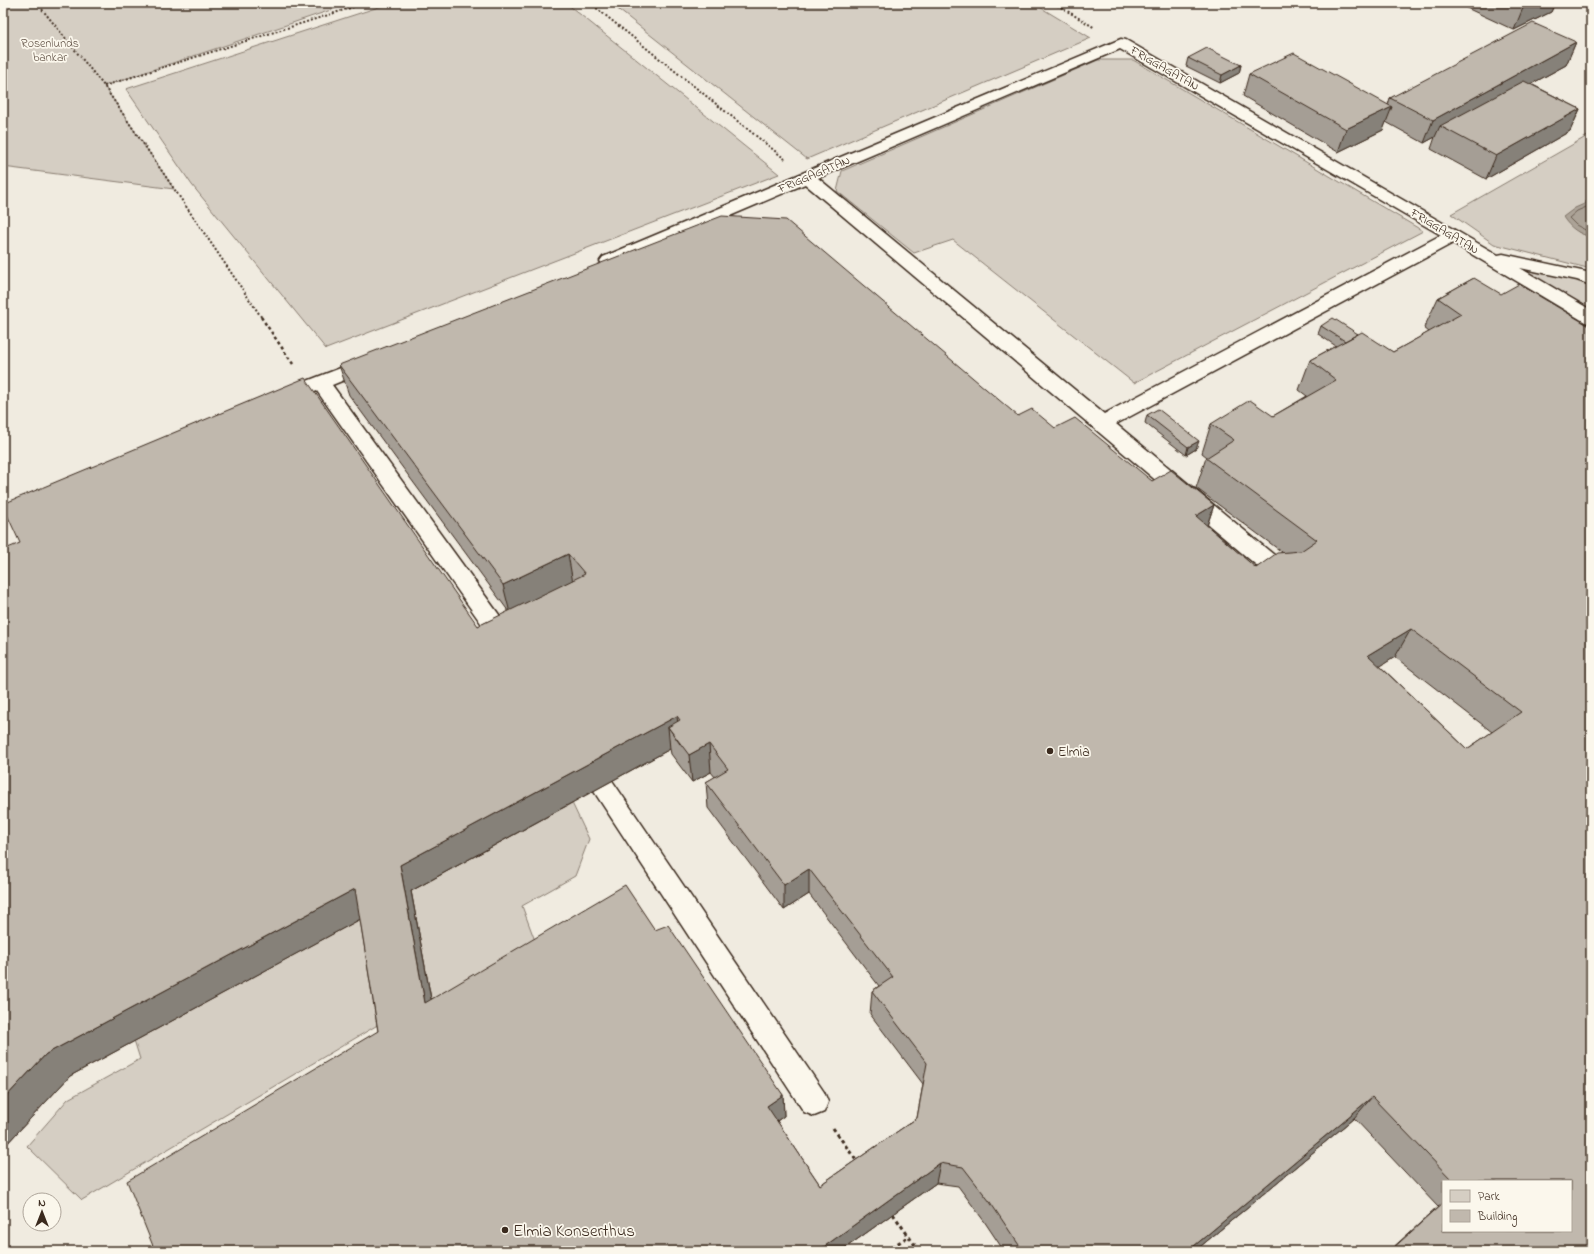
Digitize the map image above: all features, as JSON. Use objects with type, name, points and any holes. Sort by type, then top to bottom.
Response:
[{"type":"lane","name":"FRIGGAGATAN","points":[[597,266],[1121,43],[1591,318]]},
{"type":"lane","points":[[807,177],[1289,580]]},
{"type":"lane","points":[[1102,423],[1453,236]]},
{"type":"lane","points":[[1484,255],[1582,276],[1591,280]]},
{"type":"lane","points":[[265,405],[386,356]]},
{"type":"lane","points":[[315,386],[508,644]]},
{"type":"lane","points":[[603,786],[814,1102]]},
{"type":"path","points":[[37,3],[104,86],[315,386]]},
{"type":"path","points":[[104,86],[366,3]]},
{"type":"path","points":[[590,3],[807,177]]},
{"type":"path","points":[[1054,3],[1121,43]]},
{"type":"path","points":[[814,1102],[860,1166]]},
{"type":"path","points":[[893,1214],[920,1251]]},
{"type":"path","points":[[886,1251],[909,1236]]},
{"type":"green space","name":"Rosenlunds bankar","points":[[3,3],[352,3],[104,86],[174,189],[3,167]]},
{"type":"green space","points":[[391,3],[566,3],[779,174],[326,349],[192,185],[126,89]]},
{"type":"green space","points":[[610,3],[1033,3],[1091,38],[807,159]]},
{"type":"green space","points":[[1098,60],[1133,60],[1423,231],[1134,383],[953,240],[914,253],[837,191],[842,171]]},
{"type":"green space","points":[[1591,134],[1591,201],[1585,202],[1578,232],[1591,237],[1591,269],[1494,244],[1451,214]]},
{"type":"green space","points":[[1484,255],[1591,280],[1591,318]]},
{"type":"green space","points":[[572,803],[589,839],[575,876],[522,906],[543,962],[436,1026],[411,891]]},
{"type":"green space","points":[[368,915],[386,1020],[82,1200],[27,1146],[68,1099],[140,1059],[134,1040]]},
{"type":"water","points":[[1591,201],[1591,237],[1575,230],[1563,217],[1575,208]]},
{"type":"building","points":[[1512,3],[1534,3],[1523,8]]},
{"type":"building","points":[[1533,23],[1576,42],[1433,120],[1390,98]]},
{"type":"building","points":[[1207,48],[1241,65],[1222,75],[1188,58]]},
{"type":"building","points":[[1294,53],[1392,107],[1346,129],[1249,74]]},
{"type":"building","points":[[1524,81],[1580,109],[1496,156],[1440,126]]},
{"type":"building","name":"Elmia","points":[[722,216],[786,220],[1018,416],[1032,409],[1055,428],[1075,418],[1152,481],[1171,470],[1214,505],[1196,516],[1256,568],[1277,553],[1301,551],[1317,540],[1206,458],[1234,440],[1211,424],[1250,400],[1273,416],[1336,380],[1310,360],[1362,332],[1393,352],[1461,314],[1438,298],[1474,278],[1501,294],[1519,284],[1591,327],[1591,1251],[1390,1251],[1442,1204],[1442,1232],[1572,1232],[1572,1180],[1452,1180],[1372,1097],[1188,1251],[1023,1251],[990,1202],[963,1167],[940,1163],[818,1251],[155,1251],[127,1181],[378,1031],[355,889],[46,1054],[3,1100],[3,550],[20,543],[3,504],[305,378],[478,626],[585,574],[568,554],[503,585],[339,365]],"holes":[[[1411,629],[1521,712],[1467,749],[1368,655]],[[677,716],[680,720],[668,727],[689,755],[709,744],[728,769],[706,782],[784,885],[809,869],[893,977],[872,991],[927,1063],[917,1118],[820,1185],[767,1106],[783,1095],[668,925],[655,930],[625,885],[425,1003],[400,865]]]},
{"type":"building","points":[[1333,318],[1358,334],[1345,341],[1321,326]]},
{"type":"building","points":[[1158,409],[1199,441],[1188,447],[1147,415]]},
{"type":"place","name":"Elmia","points":[[1050,751]]},
{"type":"place","name":"Elmia Konserthus","points":[[505,1230]]}]
